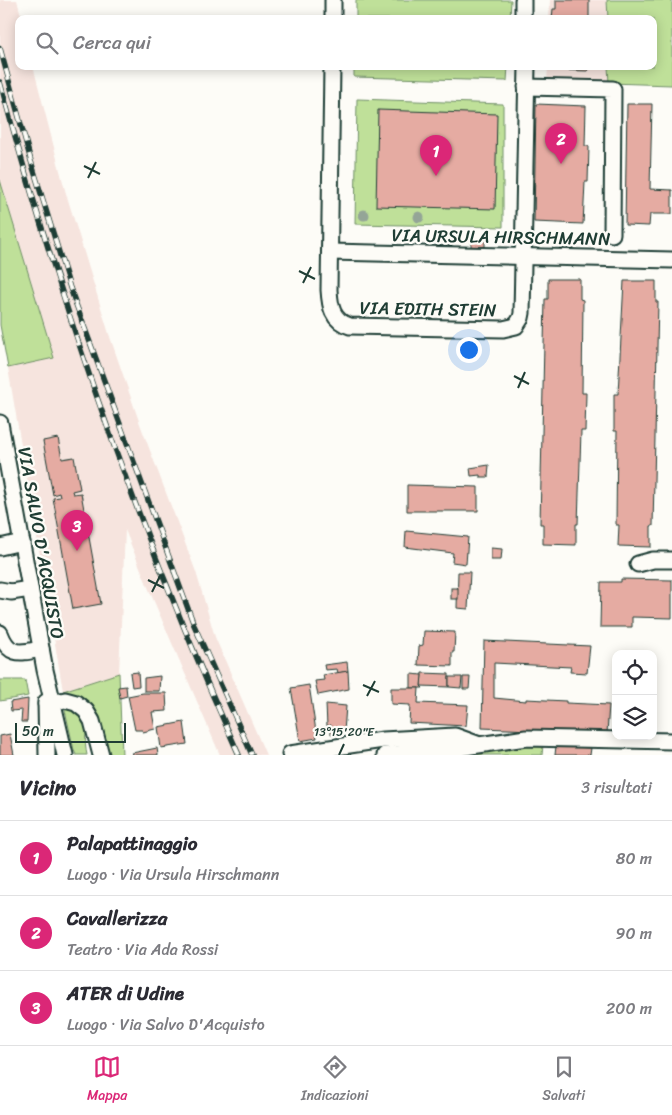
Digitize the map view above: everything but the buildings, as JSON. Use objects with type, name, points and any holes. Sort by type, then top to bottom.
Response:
[{"type":"street","points":[[333,0],[333,15]]},
{"type":"street","points":[[523,0],[523,15]]},
{"type":"street","name":"VIA EDITH STEIN","points":[[332,70],[330,304],[335,317],[346,325],[503,329],[514,328],[521,318],[526,70]]},
{"type":"street","points":[[526,87],[613,88],[612,234]]},
{"type":"street","name":"VIA URSULA HIRSCHMANN","points":[[330,252],[672,260]]},
{"type":"street","name":"VIA SALVO D'ACQUISTO","points":[[0,423],[2,447],[22,542],[45,670],[49,703],[47,755]]},
{"type":"street","points":[[0,547],[22,542]]},
{"type":"street","points":[[638,564],[653,560],[672,560]]},
{"type":"street","points":[[0,590],[11,592],[30,589]]},
{"type":"street","points":[[0,633],[4,643],[10,649],[19,653],[42,649]]},
{"type":"street","points":[[49,703],[62,700],[70,701],[86,711],[92,721],[102,755]]},
{"type":"street","name":"VIA SALVO D'ACQUISTO","points":[[49,703],[65,755]]},
{"type":"street","points":[[290,754],[383,740],[455,736],[478,745]]},
{"type":"street","points":[[385,755],[458,748],[526,738],[672,741]]},
{"type":"shaded area","points":[[0,0],[17,0],[21,15],[15,15],[15,70],[34,70],[65,190],[109,334],[140,424],[196,572],[215,637],[266,755],[220,755],[125,530],[119,673],[63,691],[8,368],[54,358],[0,180]]},
{"type":"shaded area","points":[[550,0],[607,0],[608,15],[549,15]]},
{"type":"shaded area","points":[[548,70],[608,70],[609,83],[547,81]]},
{"type":"green space","points":[[356,0],[511,0],[510,15],[356,15]]},
{"type":"green space","points":[[607,0],[672,0],[672,85],[609,83],[608,70],[657,70],[657,15],[608,15]]},
{"type":"green space","points":[[354,70],[508,70],[507,81],[354,77]]},
{"type":"green space","points":[[357,99],[503,104],[503,227],[355,224]]},
{"type":"green space","points":[[0,180],[54,358],[8,368],[0,325]]},
{"type":"green space","points":[[119,673],[122,755],[106,755],[102,729],[96,710],[85,701],[63,691]]},
{"type":"green space","points":[[0,680],[25,680],[28,696],[0,701]]},
{"type":"green space","points":[[64,706],[81,716],[84,721],[86,726],[87,755],[76,755]]},
{"type":"green space","points":[[514,745],[543,745],[542,755],[464,755]]},
{"type":"railway","points":[[0,48],[31,161],[70,288],[194,625],[252,755]]},
{"type":"railway","points":[[0,82],[50,253],[106,423],[169,590],[239,755]]},
{"type":"place","name":"Cavallerizza","points":[[561,164]]},
{"type":"place","name":"Palapattinaggio","points":[[436,176]]},
{"type":"place","name":"ATER di Udine","points":[[77,551]]}]
